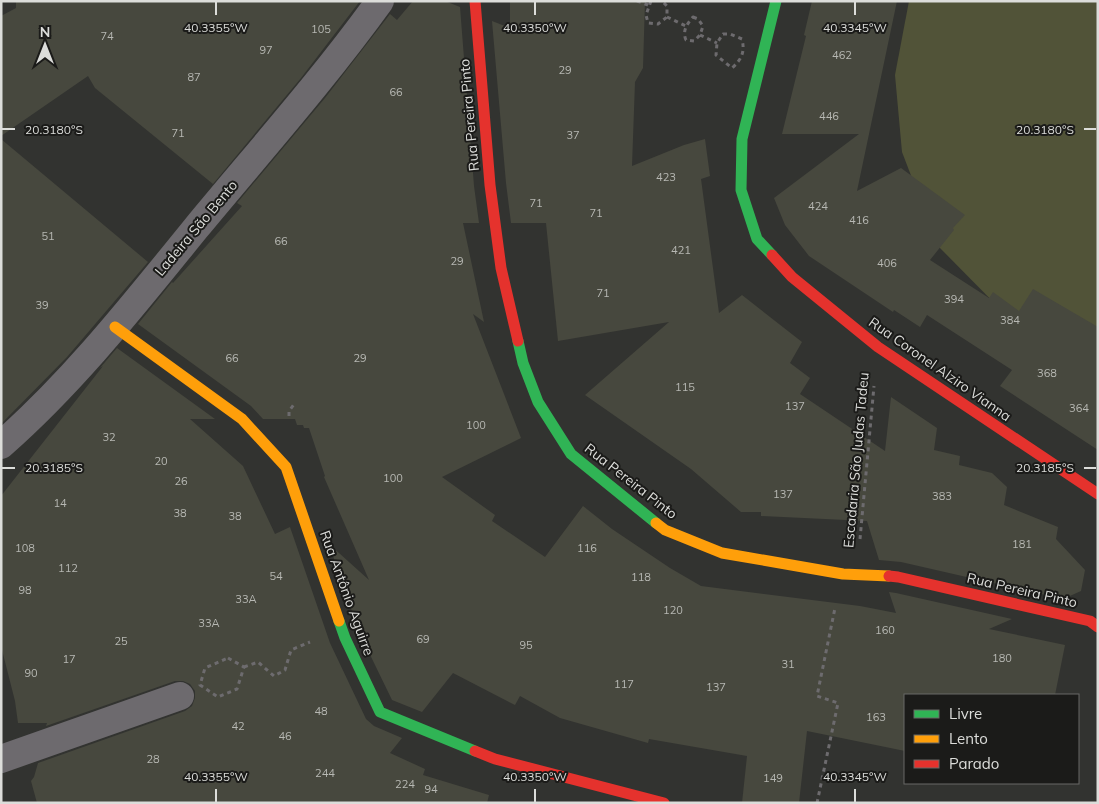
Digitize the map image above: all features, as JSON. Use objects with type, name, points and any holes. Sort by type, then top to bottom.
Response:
[{"type":"street","name":"Ladeira São Bento","points":[[1,445],[35,415],[115,327],[300,103],[360,29],[380,1]]},
{"type":"street","name":"Rua Pereira Pinto","points":[[475,1],[490,185],[501,268],[523,363],[538,402],[571,454],[665,530],[722,554],[843,574],[898,577],[1090,621],[1098,627]]},
{"type":"street","name":"Rua Coronel Alziro Vianna","points":[[776,1],[742,139],[741,190],[757,240],[792,277],[878,347],[1098,494]]},
{"type":"street","name":"Rua Antônio Aguirre","points":[[115,327],[242,420],[286,467],[345,638],[380,712],[495,759],[664,803]]},
{"type":"street","points":[[1,759],[180,696]]},
{"type":"path","points":[[637,1],[648,5]]},
{"type":"path","points":[[651,1],[646,15],[648,23],[658,24],[667,17]]},
{"type":"path","points":[[662,1],[667,6],[667,17]]},
{"type":"path","points":[[667,17],[686,26]]},
{"type":"path","points":[[692,18],[698,20],[703,26],[700,35],[694,41],[686,40],[684,35],[686,26],[692,18]]},
{"type":"path","points":[[721,60],[716,55],[718,42],[722,34],[730,34]]},
{"type":"path","points":[[700,35],[718,42]]},
{"type":"path","name":"Escadaria São Judas Tadeu","points":[[857,574],[878,347]]},
{"type":"path","points":[[817,803],[838,703],[817,696],[843,574]]},
{"type":"path","points":[[205,668],[228,658],[244,667],[258,662],[274,676],[285,670],[291,650]]},
{"type":"path","points":[[218,697],[237,689],[244,667]]},
{"type":"green space","points":[[909,1],[1098,1],[1098,344],[1018,327],[938,246],[902,152],[895,75]]},
{"type":"building","points":[[16,1],[360,1],[301,78],[213,184],[95,88],[88,76],[1,136],[1,16],[16,8]]},
{"type":"building","points":[[413,1],[445,1],[460,7],[474,186],[479,223],[463,223],[484,322],[473,314],[521,438],[442,477],[495,515],[492,521],[545,557],[583,506],[612,529],[670,568],[701,586],[860,606],[896,613],[889,592],[1012,619],[989,629],[1065,645],[1055,694],[904,694],[904,751],[807,731],[799,803],[742,803],[747,756],[649,739],[648,743],[560,718],[520,696],[515,705],[453,673],[422,712],[392,700],[359,632],[329,544],[369,580],[324,477],[309,428],[297,425],[295,419],[263,419],[251,406],[138,324],[172,282],[242,206],[237,203],[325,98],[390,14],[397,20]]},
{"type":"building","points":[[510,1],[645,1],[643,68],[635,82],[632,166],[684,145],[705,139],[710,176],[701,179],[719,313],[742,295],[802,342],[790,363],[810,378],[800,394],[885,451],[891,397],[937,428],[934,450],[960,456],[959,465],[992,473],[1007,487],[1004,505],[1058,527],[1056,539],[1085,570],[1081,591],[1063,599],[901,562],[879,560],[867,521],[761,516],[761,512],[741,512],[691,469],[585,395],[669,322],[558,341],[546,223],[511,223],[492,21],[510,28]]},
{"type":"building","points":[[812,1],[897,1],[857,191],[901,168],[965,215],[930,260],[989,298],[993,292],[1019,311],[1033,289],[1098,327],[1098,450],[1000,386],[1012,370],[927,315],[920,327],[894,310],[893,312],[809,256],[785,225],[774,198],[859,134],[782,134],[806,36],[804,35]]},
{"type":"building","points":[[1,139],[148,262],[67,357],[1,424]]},
{"type":"building","points":[[117,348],[215,419],[190,419],[243,466],[275,534],[290,527],[330,643],[366,719],[374,726],[402,738],[390,753],[425,769],[423,775],[489,795],[487,803],[37,803],[31,781],[38,763],[185,711],[192,706],[195,698],[195,691],[190,684],[183,681],[175,681],[46,726],[47,723],[18,723],[15,701],[1,646],[1,496]]},
{"type":"traffic: fast","points":[[772,255],[757,239],[741,190],[742,139],[776,1]]},
{"type":"traffic: fast","points":[[518,341],[523,363],[538,402],[571,454],[656,523]]},
{"type":"traffic: fast","points":[[339,621],[345,638],[380,712],[475,751]]},
{"type":"traffic: slow","points":[[115,327],[242,419],[286,467],[339,621]]},
{"type":"traffic: slow","points":[[656,523],[665,530],[722,553],[843,574],[889,576]]},
{"type":"traffic: jam","points":[[475,1],[490,185],[501,268],[518,341]]},
{"type":"traffic: jam","points":[[772,255],[792,277],[878,347],[1098,494]]},
{"type":"traffic: jam","points":[[889,576],[1090,621],[1098,627]]},
{"type":"traffic: jam","points":[[475,751],[495,759],[664,803]]}]
